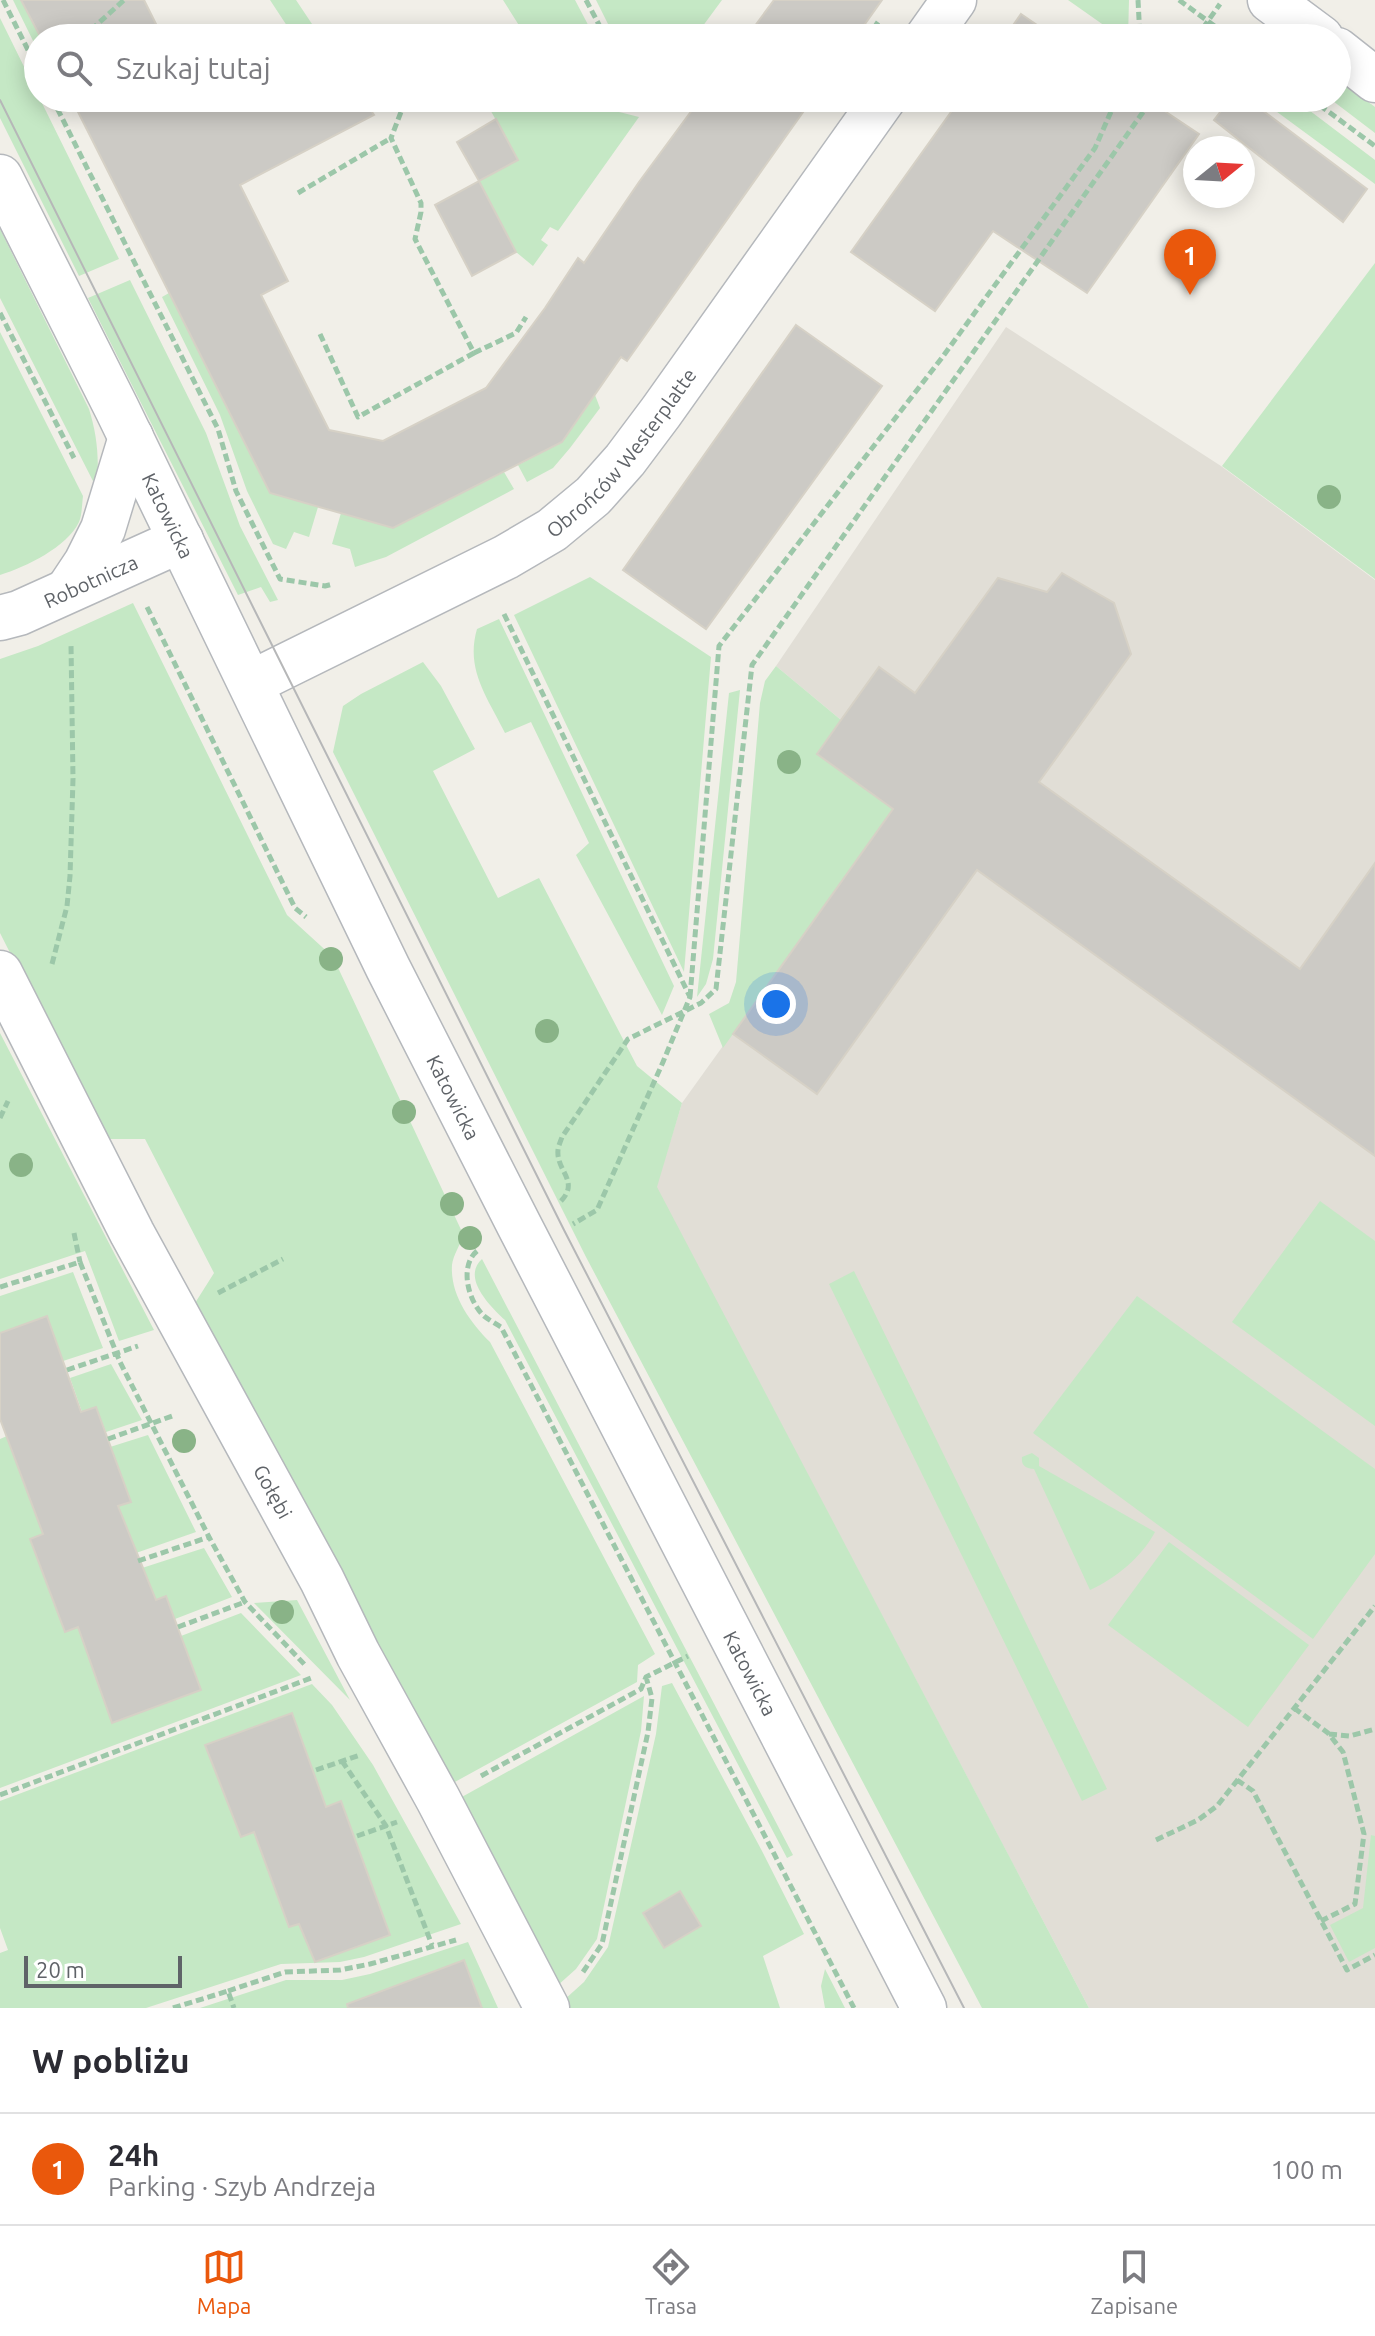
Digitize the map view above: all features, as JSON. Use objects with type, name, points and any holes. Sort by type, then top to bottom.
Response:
[{"type":"street","points":[[937,24],[954,0]]},
{"type":"street","points":[[1270,0],[1302,24]]},
{"type":"street","points":[[1351,61],[1375,80]]},
{"type":"street","name":"Obrońców Westerplatte","points":[[251,683],[506,557],[552,530],[593,496],[661,412],[874,112]]},
{"type":"street","name":"Katowicka","points":[[0,177],[131,437],[388,968],[924,2008]]},
{"type":"street","points":[[68,590],[86,563],[106,522],[131,437]]},
{"type":"street","name":"Robotnicza","points":[[0,618],[19,613],[181,540]]},
{"type":"street","name":"Gołębi","points":[[0,973],[132,1233],[322,1580],[358,1654],[546,2005]]},
{"type":"path","points":[[3,0],[24,42]]},
{"type":"path","points":[[97,24],[124,0]]},
{"type":"path","points":[[586,0],[599,24]]},
{"type":"path","points":[[1138,0],[1139,24]]},
{"type":"path","points":[[1179,0],[1212,24]]},
{"type":"path","points":[[1206,24],[1222,0]]},
{"type":"path","points":[[59,112],[218,429],[236,491],[280,579],[325,586],[336,583]]},
{"type":"path","points":[[298,193],[391,138],[401,112]]},
{"type":"path","points":[[597,1210],[690,997],[719,646],[941,359],[1095,148],[1111,112]]},
{"type":"path","points":[[854,2008],[501,1327],[483,1315],[471,1294],[466,1273],[469,1257],[564,1200],[568,1179],[557,1149],[628,1039],[701,1003],[716,989],[752,665],[1143,112]]},
{"type":"path","points":[[391,138],[421,203],[415,239],[474,353]]},
{"type":"path","points":[[0,313],[106,522]]},
{"type":"path","points":[[320,334],[358,417],[516,333],[526,317]]},
{"type":"path","points":[[501,608],[690,997]]},
{"type":"path","points":[[52,967],[67,906],[70,876],[73,779],[71,636]]},
{"type":"path","points":[[0,1118],[37,1043]]},
{"type":"path","points":[[67,1370],[185,1329],[196,1304],[283,1259]]},
{"type":"path","points":[[0,1287],[80,1262],[116,1353],[245,1602],[316,1676],[0,1795]]},
{"type":"path","points":[[108,1439],[221,1395]]},
{"type":"path","points":[[138,1561],[209,1537]]},
{"type":"path","points":[[178,1627],[245,1602]]},
{"type":"path","points":[[1156,1840],[1198,1820],[1217,1806],[1375,1606]]},
{"type":"path","points":[[514,1758],[641,1689],[646,1677],[690,1655]]},
{"type":"path","points":[[546,2005],[580,1976],[602,1944],[648,1732],[652,1698],[646,1677]]},
{"type":"path","points":[[1294,1708],[1328,1733],[1343,1752],[1364,1834],[1355,1904],[1321,1921]]},
{"type":"path","points":[[1328,1733],[1350,1736],[1375,1729]]},
{"type":"path","points":[[316,1770],[364,1753]]},
{"type":"path","points":[[342,1761],[386,1826],[432,1945]]},
{"type":"path","points":[[1237,1780],[1253,1791],[1347,1970],[1375,1955]]},
{"type":"path","points":[[357,1836],[399,1822]]},
{"type":"path","points":[[173,2008],[285,1972],[340,1970],[462,1938]]},
{"type":"path","points":[[228,1991],[234,2008]]},
{"type":"shaded area","points":[[1006,327],[1221,466],[1375,580],[1375,2008],[1089,2008],[656,1187],[682,1103],[893,809],[841,720],[776,666]]},
{"type":"green space","points":[[13,0],[21,0],[34,24],[25,24]]},
{"type":"green space","points":[[107,0],[82,24],[59,24]]},
{"type":"green space","points":[[270,0],[296,0],[312,24],[286,24]]},
{"type":"green space","points":[[503,0],[575,0],[588,24],[518,24]]},
{"type":"green space","points":[[596,0],[722,0],[704,24],[608,24]]},
{"type":"green space","points":[[1068,0],[1129,0],[1128,24],[1102,24]]},
{"type":"green space","points":[[0,18],[24,67],[24,112],[46,112],[119,259],[79,276],[0,118]]},
{"type":"green space","points":[[1351,89],[1375,107],[1375,133],[1347,112],[1351,112]]},
{"type":"green space","points":[[491,112],[620,112],[639,117],[558,231],[550,227],[541,240],[548,245],[533,266],[516,252],[479,181],[518,160]]},
{"type":"green space","points":[[1277,112],[1312,112],[1375,160],[1375,184]]},
{"type":"green space","points":[[0,229],[89,409],[97,448],[96,487],[0,298]]},
{"type":"green space","points":[[1375,263],[1375,579],[1222,466]]},
{"type":"green space","points":[[130,280],[206,433],[240,526],[278,600],[270,602],[261,587],[238,595],[88,298]]},
{"type":"green space","points":[[169,293],[270,493],[318,507],[309,537],[294,532],[286,549],[273,544],[247,491],[220,415],[162,297]]},
{"type":"green space","points":[[0,332],[83,496],[79,522],[65,540],[22,567],[0,575]]},
{"type":"green space","points":[[595,395],[600,408],[570,448],[553,468],[527,482],[518,465],[561,443]]},
{"type":"green space","points":[[504,472],[514,489],[386,557],[355,567],[350,549],[332,544],[341,513],[393,528]]},
{"type":"green space","points":[[590,577],[711,657],[684,972],[514,615]]},
{"type":"green space","points":[[133,603],[287,915],[333,957],[464,1236],[452,1265],[458,1297],[475,1326],[490,1342],[655,1654],[638,1665],[637,1682],[453,1783],[190,1311],[214,1273],[145,1139],[104,1139],[0,933],[0,659],[38,646]]},
{"type":"green space","points":[[499,619],[674,986],[662,1015],[576,855],[589,843],[531,722],[505,733],[480,683],[474,658],[477,629]]},
{"type":"green space","points":[[423,662],[441,686],[475,749],[433,771],[498,898],[539,878],[637,1066],[682,1103],[657,1187],[1089,2008],[982,2008],[586,1257],[333,752],[343,706]]},
{"type":"green space","points":[[776,666],[841,720],[893,809],[723,1048],[709,1014],[729,1003],[736,982],[760,703],[765,681]]},
{"type":"green space","points":[[740,690],[713,959],[706,984],[697,997],[729,693]]},
{"type":"green space","points":[[0,1033],[154,1330],[119,1341],[85,1251],[0,1279]]},
{"type":"green space","points":[[1320,1201],[1375,1241],[1375,1426],[1232,1322]]},
{"type":"green space","points":[[482,1259],[793,1855],[787,1858],[505,1320],[480,1292],[475,1275]]},
{"type":"green space","points":[[854,1271],[1107,1789],[1082,1801],[829,1284]]},
{"type":"green space","points":[[73,1272],[103,1348],[63,1361],[46,1316],[0,1333],[0,1296]]},
{"type":"green space","points":[[1137,1296],[1375,1469],[1375,1554],[1313,1639],[1033,1433]]},
{"type":"green space","points":[[111,1364],[142,1420],[106,1432],[96,1407],[82,1412],[70,1378]]},
{"type":"green space","points":[[148,1435],[196,1532],[136,1553],[118,1506],[131,1501],[110,1447]]},
{"type":"green space","points":[[7,1436],[43,1534],[30,1540],[65,1632],[78,1627],[112,1722],[201,1690],[181,1636],[241,1613],[301,1675],[0,1788],[0,1439]]},
{"type":"green space","points":[[1032,1453],[1039,1458],[1039,1466],[1155,1532],[1127,1566],[1090,1590],[1034,1469],[1022,1463],[1022,1457]]},
{"type":"green space","points":[[1169,1542],[1309,1645],[1248,1727],[1108,1625]]},
{"type":"green space","points":[[204,1548],[232,1597],[175,1619],[166,1596],[153,1601],[142,1568]]},
{"type":"green space","points":[[297,1600],[350,1700],[254,1603]]},
{"type":"green space","points":[[672,1683],[804,1934],[763,1956],[780,2008],[568,2008],[564,2000],[584,1982],[608,1947],[656,1734],[662,1686]]},
{"type":"green space","points":[[312,1684],[332,1705],[373,1765],[461,1924],[364,1957],[340,1962],[281,1964],[146,2008],[0,2008],[0,1953],[8,1950],[0,1928],[0,1801]]},
{"type":"green space","points":[[644,1696],[641,1731],[597,1939],[576,1969],[557,1986],[460,1798]]},
{"type":"green space","points":[[1371,1835],[1375,1836],[1375,1948],[1349,1962],[1330,1925],[1363,1908]]},
{"type":"green space","points":[[468,1942],[498,2008],[200,2008],[286,1980],[342,1980],[370,1974]]},
{"type":"green space","points":[[825,1969],[845,2008],[825,2008],[821,1986]]},
{"type":"building","points":[[21,0],[144,0],[156,24],[34,24]]},
{"type":"building","points":[[774,0],[882,0],[865,24],[756,24]]},
{"type":"building","points":[[1021,14],[1036,24],[1014,24]]},
{"type":"building","points":[[78,112],[372,112],[374,115],[240,185],[288,281],[261,295],[329,430],[383,441],[486,388],[578,258],[584,263],[691,112],[803,112],[627,361],[621,357],[562,442],[393,528],[270,493]]},
{"type":"building","points":[[951,112],[1166,112],[1199,134],[1183,136],[1183,157],[1087,293],[993,231],[935,311],[851,252]]},
{"type":"building","points":[[1220,112],[1265,112],[1367,189],[1343,222],[1255,152],[1255,136],[1234,136],[1214,120]]},
{"type":"building","points":[[496,119],[518,160],[479,181],[457,142]]},
{"type":"building","points":[[479,181],[516,252],[472,276],[435,205]]},
{"type":"building","points":[[796,325],[882,386],[706,629],[623,570]]},
{"type":"building","points":[[1062,573],[1114,603],[1131,654],[1039,782],[1300,969],[1375,863],[1375,1156],[977,870],[817,1094],[733,1034],[893,809],[817,754],[841,720],[879,667],[915,693],[998,578],[1047,592]]},
{"type":"building","points":[[47,1316],[81,1412],[96,1407],[131,1502],[118,1506],[156,1600],[166,1596],[201,1690],[112,1723],[78,1627],[65,1632],[30,1539],[43,1534],[0,1419],[0,1333]]},
{"type":"building","points":[[292,1713],[326,1807],[341,1801],[390,1935],[315,1962],[299,1924],[289,1927],[254,1832],[241,1837],[205,1745]]},
{"type":"building","points":[[680,1891],[701,1926],[664,1948],[643,1913]]},
{"type":"building","points":[[464,1960],[482,2008],[348,2008],[347,2004]]},
{"type":"tram line","points":[[0,100],[564,1230],[964,2008]]},
{"type":"place","name":"24h","points":[[1190,295]]}]
